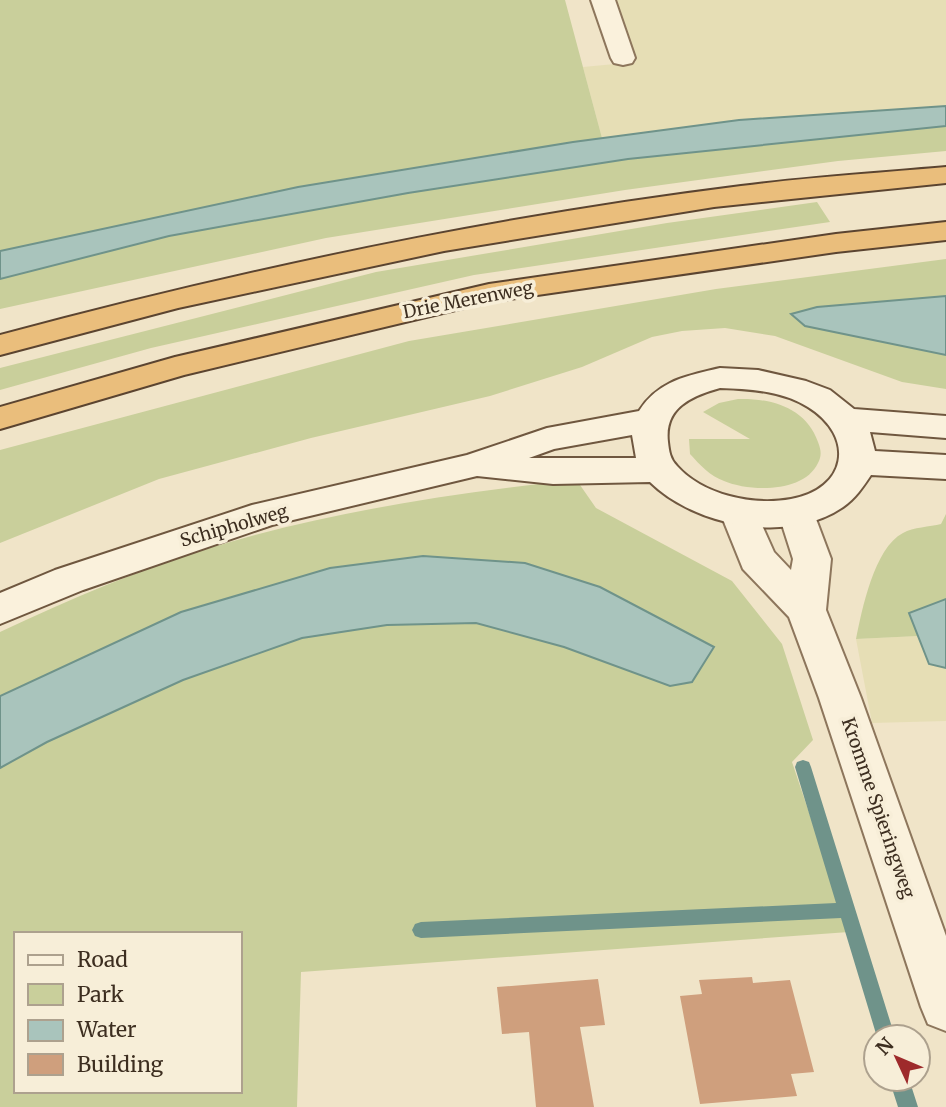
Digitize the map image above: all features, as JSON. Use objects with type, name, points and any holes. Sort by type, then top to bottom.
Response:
[{"type":"highway","points":[[0,345],[66,326],[293,273],[512,230],[717,198],[946,175]]},
{"type":"highway","name":"Drie Merenweg","points":[[0,418],[175,367],[489,293],[836,243],[946,231]]},
{"type":"main road","points":[[603,0],[623,58]]},
{"type":"main road","points":[[720,378],[743,378],[790,385],[821,400],[844,419],[856,440],[859,462],[853,478],[840,493],[821,504],[797,512],[739,512],[707,503],[680,489],[660,470],[648,445],[650,420],[664,400],[689,386],[720,378]]},
{"type":"main road","points":[[844,419],[946,427]]},
{"type":"main road","name":"Schipholweg","points":[[0,610],[81,576],[265,514],[475,466],[547,439],[650,420]]},
{"type":"main road","points":[[859,462],[946,467]]},
{"type":"main road","name":"Schipholweg","points":[[475,466],[553,472],[660,470]]},
{"type":"main road","name":"Kromme Spieringweg","points":[[739,512],[757,559],[806,610],[840,698],[946,1007]]},
{"type":"main road","name":"Kromme Spieringweg","points":[[797,512],[812,559],[806,610]]},
{"type":"shaded area","points":[[613,0],[946,0],[946,106],[739,120],[602,138],[583,67],[636,62]]},
{"type":"shaded area","points":[[918,636],[929,664],[946,668],[946,721],[872,723],[856,639]]},
{"type":"green space","points":[[0,0],[565,0],[602,138],[298,187],[0,251]]},
{"type":"green space","points":[[946,126],[946,151],[838,161],[625,190],[326,238],[0,309],[0,279],[169,236],[408,193],[628,159]]},
{"type":"green space","points":[[817,202],[830,222],[474,275],[151,348],[0,390],[0,368],[376,272],[667,223]]},
{"type":"green space","points":[[946,259],[946,296],[817,307],[792,314],[805,326],[946,355],[946,389],[902,382],[775,336],[725,328],[682,331],[652,337],[582,367],[490,396],[311,438],[159,479],[0,543],[0,450],[409,341],[716,289]]},
{"type":"green space","points":[[738,399],[775,403],[796,413],[805,421],[813,430],[821,455],[811,473],[789,485],[761,488],[735,485],[710,473],[690,454],[689,439],[750,439],[703,412],[719,403]]},
{"type":"green space","points":[[548,483],[580,485],[596,508],[732,581],[782,644],[813,740],[792,762],[849,932],[301,972],[297,1107],[0,1107],[0,768],[47,742],[183,680],[302,638],[387,625],[476,623],[564,647],[600,587],[525,563],[423,556],[330,568],[181,612],[0,696],[0,632],[131,575],[185,556],[295,525],[421,500]]},
{"type":"green space","points":[[946,514],[946,599],[909,613],[918,636],[856,639],[871,581],[884,552],[903,533],[941,524]]},
{"type":"water","points":[[946,106],[946,126],[628,159],[408,193],[169,236],[0,279],[0,251],[298,187],[573,142],[739,120]]},
{"type":"water","points":[[946,296],[946,355],[805,326],[791,314],[817,307]]},
{"type":"water","points":[[423,556],[525,563],[600,587],[714,647],[692,682],[670,686],[564,647],[476,623],[387,625],[302,638],[183,680],[47,742],[0,768],[0,696],[181,612],[330,568]]},
{"type":"water","points":[[946,599],[946,668],[929,664],[909,613]]},
{"type":"building","points":[[752,977],[753,983],[790,980],[814,1072],[791,1074],[797,1096],[700,1104],[680,996],[702,994],[699,980]]},
{"type":"building","points":[[598,979],[605,1025],[580,1027],[594,1107],[536,1107],[529,1032],[502,1034],[497,987]]},
{"type":"waterway","points":[[803,767],[847,910]]},
{"type":"waterway","points":[[421,930],[847,910]]},
{"type":"waterway","points":[[847,910],[882,1023]]},
{"type":"waterway","points":[[904,1093],[908,1107]]}]
